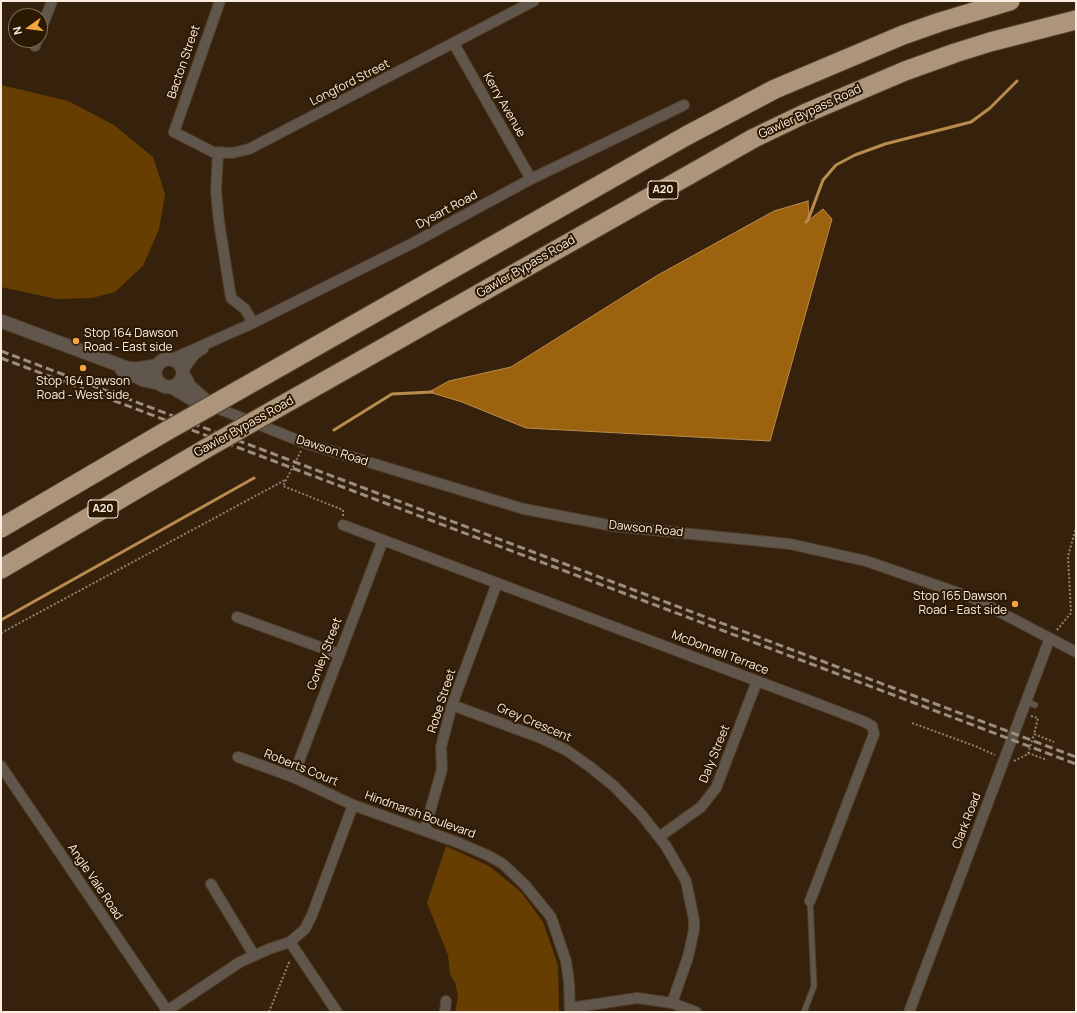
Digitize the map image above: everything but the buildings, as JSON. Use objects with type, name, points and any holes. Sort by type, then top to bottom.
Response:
[{"type":"highway","points":[[1,528],[163,433],[668,147],[775,89],[903,35],[1010,1]]},
{"type":"highway","name":"Gawler Bypass Road","points":[[1,569],[205,449],[754,138],[804,114],[904,71],[954,53],[997,40],[1076,20]]},
{"type":"street","points":[[48,11],[52,1]]},
{"type":"street","name":"Bacton Street","points":[[174,132],[220,1]]},
{"type":"street","name":"Longford Street","points":[[174,132],[213,152],[232,153],[249,149],[454,44],[534,1]]},
{"type":"street","name":"Kerry Avenue","points":[[454,44],[531,179]]},
{"type":"street","name":"Dysart Road","points":[[172,359],[253,323],[413,243],[531,179],[684,105]]},
{"type":"street","points":[[218,153],[216,191],[219,222],[231,298],[245,309],[253,323]]},
{"type":"street","points":[[1,321],[127,368],[136,369],[156,366],[164,359],[172,359],[176,361],[183,372],[180,382],[172,387],[164,387],[158,383],[144,380],[86,353]]},
{"type":"street","name":"Dysart Road","points":[[183,372],[195,354],[222,338]]},
{"type":"street","points":[[156,366],[154,374],[158,383]]},
{"type":"street","name":"Dawson Road","points":[[183,372],[190,386],[212,406]]},
{"type":"street","name":"Dawson Road","points":[[172,387],[197,402],[212,406],[305,443],[524,509],[613,526],[790,544],[866,561],[972,598],[1076,652]]},
{"type":"street","name":"McDonnell Terrace","points":[[343,525],[865,722],[872,726],[874,732],[810,901]]},
{"type":"street","name":"Conley Street","points":[[293,777],[382,540]]},
{"type":"street","name":"Robe Street","points":[[425,829],[442,769],[441,747],[452,704],[497,583]]},
{"type":"street","points":[[237,617],[339,654]]},
{"type":"street","name":"Clark Road","points":[[909,1012],[1022,713],[1031,703],[1050,638]]},
{"type":"street","name":"Daly Street","points":[[659,837],[700,807],[716,788],[757,681]]},
{"type":"street","name":"Grey Crescent","points":[[452,704],[542,738],[566,750],[614,786],[641,814],[659,837],[674,858],[686,881],[694,920],[694,930],[686,963],[672,1003]]},
{"type":"street","name":"Roberts Court","points":[[238,757],[293,777],[353,805]]},
{"type":"street","name":"Angle Vale Road","points":[[1,766],[5,779],[168,1011]]},
{"type":"street","name":"Hindmarsh Boulevard","points":[[168,1011],[240,962],[254,955],[290,942],[305,929],[312,915],[353,805],[425,829],[484,854],[503,864],[540,902],[550,917],[566,961],[569,982],[570,1010]]},
{"type":"street","points":[[211,884],[254,955]]},
{"type":"street","points":[[290,942],[336,1012]]},
{"type":"street","points":[[570,1010],[637,998],[672,1003],[696,1012]]},
{"type":"street","points":[[445,1012],[446,1000]]},
{"type":"lane","points":[[804,1012],[814,986],[810,901]]},
{"type":"path","points":[[305,443],[283,486],[343,510],[343,525]]},
{"type":"path","points":[[1,633],[285,480]]},
{"type":"path","points":[[1050,638],[1071,613],[1068,556],[1076,528]]},
{"type":"path","points":[[1012,762],[1028,753],[1038,718],[1022,713]]},
{"type":"path","points":[[912,723],[975,746],[998,757]]},
{"type":"path","points":[[1034,734],[1054,742]]},
{"type":"path","points":[[1028,753],[1047,760]]},
{"type":"path","points":[[269,1012],[290,960],[298,954]]},
{"type":"shaded area","points":[[1,85],[68,101],[114,125],[153,157],[165,194],[159,229],[143,266],[115,292],[92,298],[57,299],[1,287]]},
{"type":"shaded area","points":[[808,201],[809,220],[823,209],[832,219],[770,441],[526,428],[462,402],[429,392],[449,381],[511,367],[658,275],[774,211]]},
{"type":"shaded area","points":[[446,846],[489,866],[521,892],[543,922],[558,965],[559,1012],[455,1012],[458,997],[455,982],[450,975],[448,955],[427,903]]},
{"type":"waterway","points":[[806,222],[823,180],[836,165],[855,155],[885,144],[971,122],[990,108],[1017,81]]},
{"type":"waterway","points":[[334,430],[392,394],[432,392]]},
{"type":"waterway","points":[[1,620],[254,478]]},
{"type":"railway","points":[[1,351],[1076,757]]},
{"type":"railway","points":[[1,358],[1076,764]]},
{"type":"place","name":"Stop 164 Dawson Road - East side","points":[[76,341]]},
{"type":"place","name":"Stop 164 Dawson Road - West side","points":[[83,368]]},
{"type":"place","name":"Stop 165 Dawson Road - East side","points":[[1015,604]]}]
